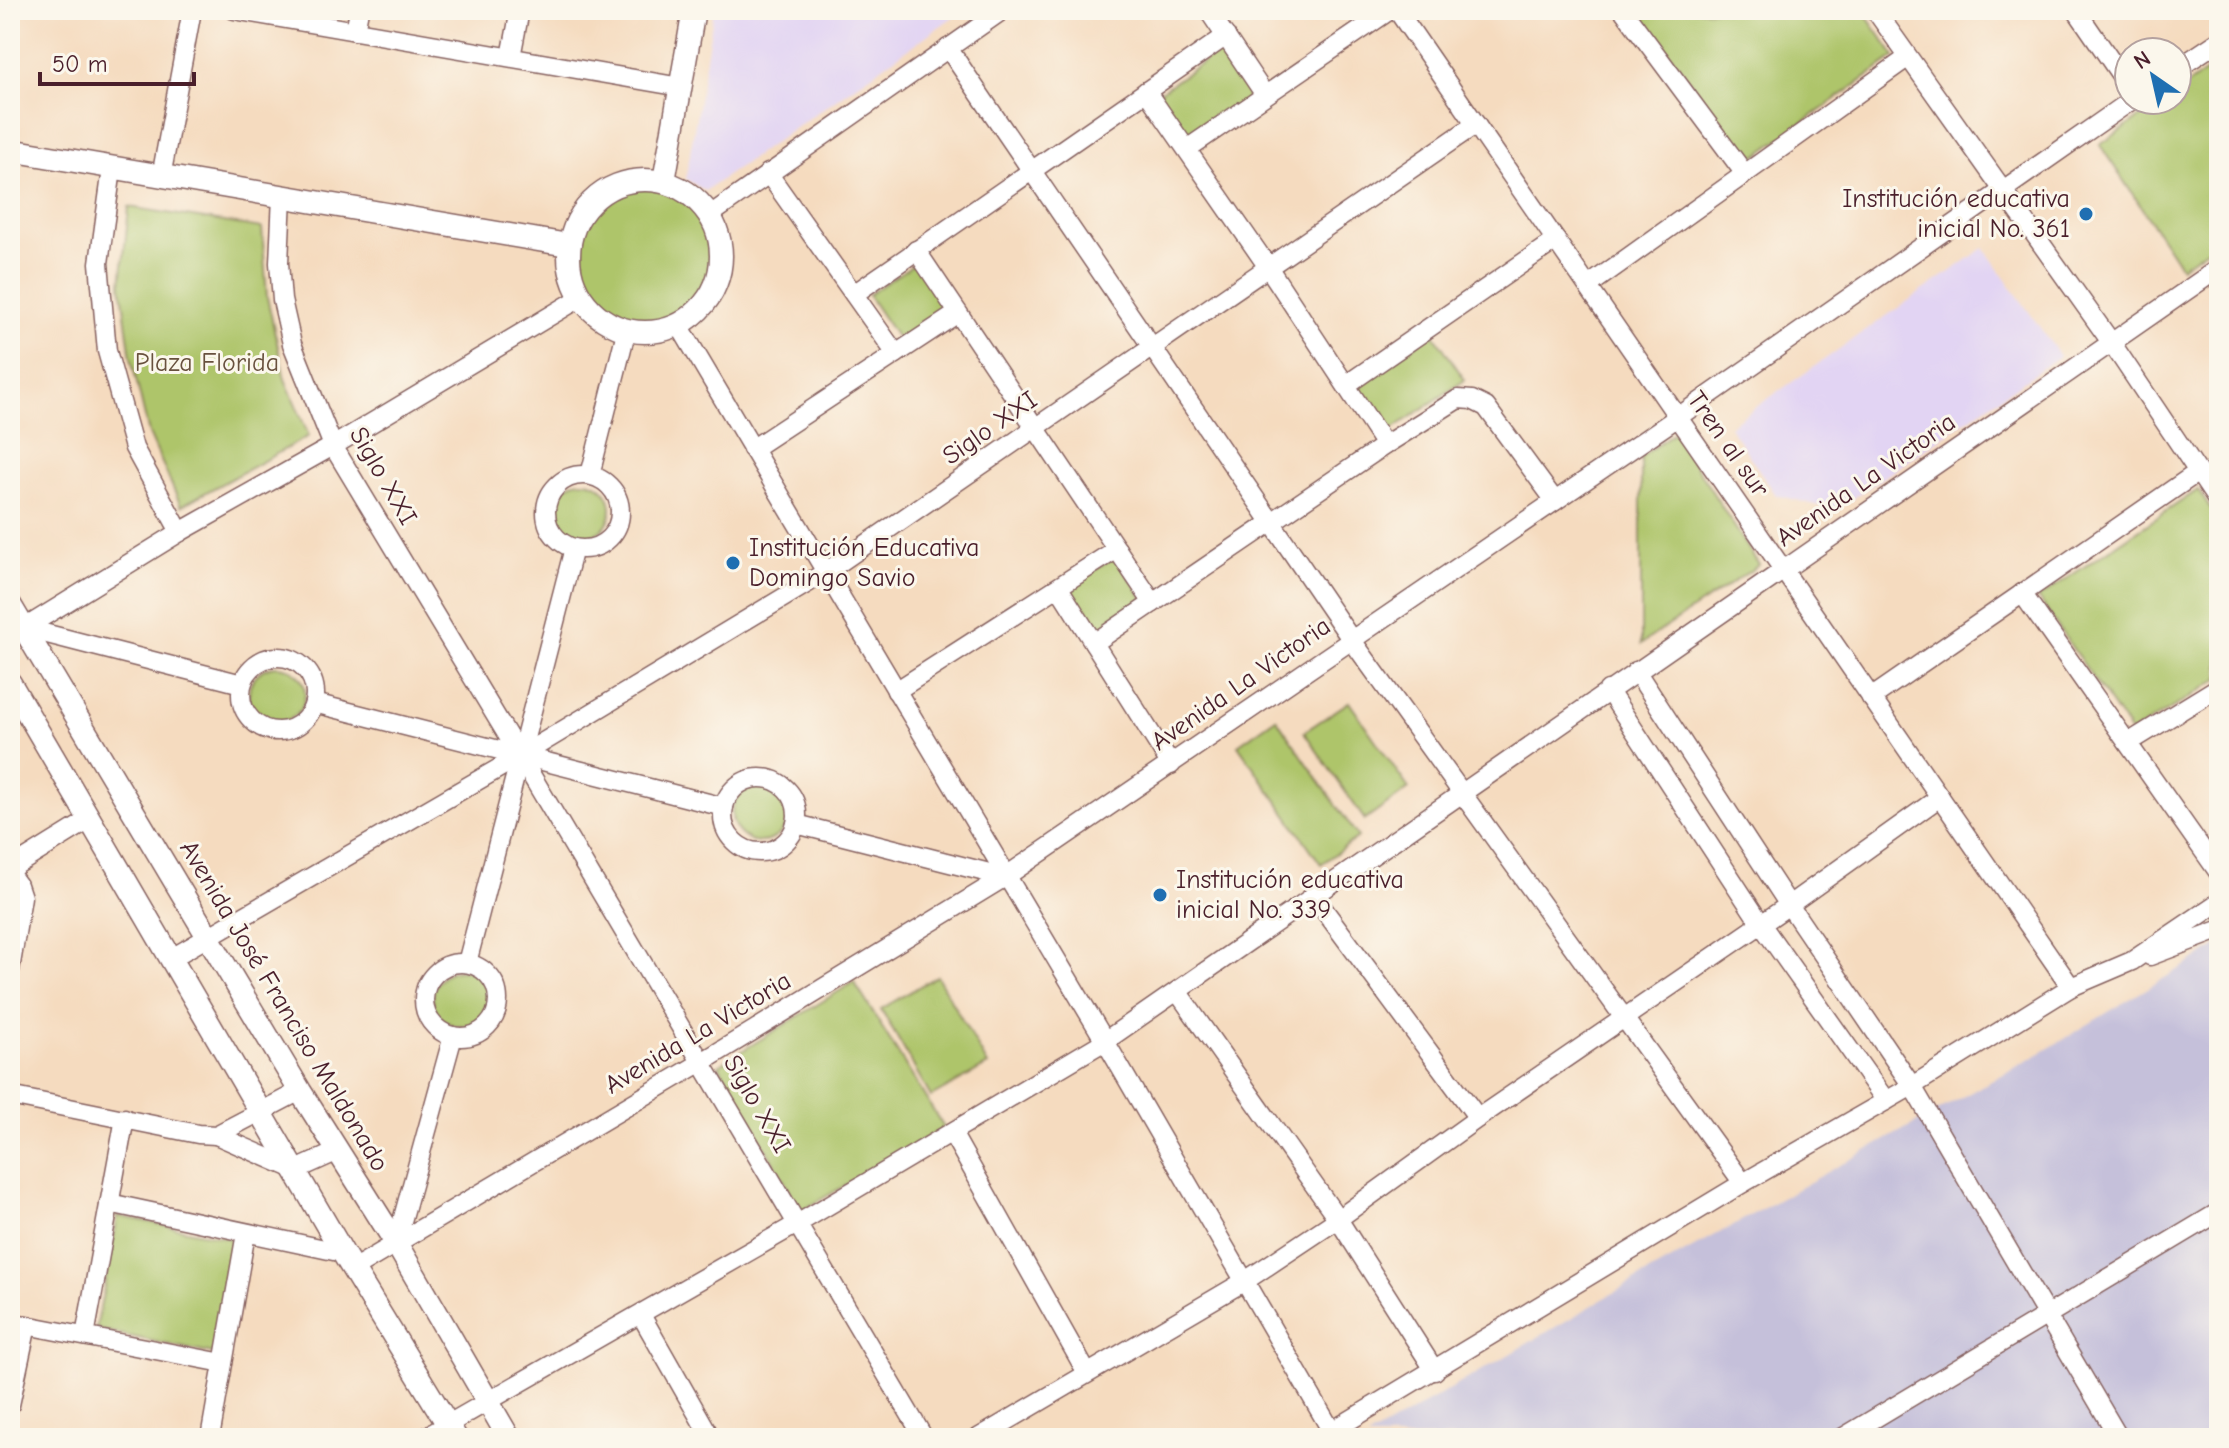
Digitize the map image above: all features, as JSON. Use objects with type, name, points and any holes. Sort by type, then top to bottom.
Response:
[{"type":"street","points":[[161,177],[192,10]]},
{"type":"street","points":[[234,10],[681,87]]},
{"type":"street","points":[[355,31],[359,10]]},
{"type":"street","points":[[511,57],[520,10]]},
{"type":"street","points":[[664,181],[694,10]]},
{"type":"street","points":[[710,215],[1003,10]]},
{"type":"street","points":[[1208,10],[1265,95]]},
{"type":"street","points":[[1187,149],[1390,10]]},
{"type":"street","name":"Tren al sur","points":[[1397,10],[2071,987]]},
{"type":"street","points":[[1623,10],[1745,174]]},
{"type":"street","points":[[1875,10],[2111,342],[2219,503]]},
{"type":"street","points":[[2076,10],[2113,64]]},
{"type":"street","points":[[854,294],[1226,36]]},
{"type":"street","points":[[2193,58],[2219,41]]},
{"type":"street","points":[[948,48],[1351,639],[1743,1183]]},
{"type":"street","points":[[1588,286],[1907,58]]},
{"type":"street","points":[[1146,91],[1268,267],[1385,445]]},
{"type":"street","name":"Avenida La Victoria","points":[[348,1261],[396,1243],[702,1062],[1005,877],[1678,417],[2113,113]]},
{"type":"street","name":"Siglo XXI","points":[[170,959],[520,756],[826,572],[1476,124]]},
{"type":"street","points":[[10,150],[568,245]]},
{"type":"street","points":[[112,169],[99,263],[107,351],[134,448],[180,532]]},
{"type":"street","points":[[768,173],[896,354]]},
{"type":"street","points":[[628,181],[664,181],[688,193],[710,215],[720,242],[720,267],[713,291],[701,307],[679,325],[645,333],[626,332],[602,320],[580,298],[571,277],[568,245],[576,222],[590,202],[608,189],[628,181]]},
{"type":"street","name":"Siglo XXI","points":[[282,196],[279,263],[282,300],[296,356],[333,446],[924,1438]]},
{"type":"street","points":[[1346,385],[1556,240]]},
{"type":"street","points":[[916,250],[1153,603]]},
{"type":"street","name":"Avenida La Victoria","points":[[424,1438],[452,1431],[488,1401],[797,1224],[1105,1041],[2219,268]]},
{"type":"street","points":[[17,632],[180,532],[333,446],[580,298]]},
{"type":"street","points":[[752,449],[958,313]]},
{"type":"street","points":[[679,325],[1105,1041],[1245,1281],[1326,1434],[1743,1183],[1912,1086],[2071,987],[2219,930]]},
{"type":"street","points":[[590,475],[626,332]]},
{"type":"street","points":[[1094,643],[1385,445],[1458,399],[1472,400],[1486,407],[1555,501]]},
{"type":"street","points":[[1871,698],[2198,472]]},
{"type":"street","points":[[590,475],[607,483],[614,491],[619,519],[616,529],[602,543],[583,549],[574,548],[556,537],[550,529],[548,499],[553,490],[569,477],[590,475]]},
{"type":"street","points":[[467,963],[574,548]]},
{"type":"street","points":[[896,691],[1117,549]]},
{"type":"street","points":[[1059,588],[1171,765]]},
{"type":"street","points":[[2022,593],[2219,873]]},
{"type":"street","name":"Avenida José Franciso Maldonado","points":[[10,605],[17,632],[396,1243],[509,1438]]},
{"type":"street","points":[[17,632],[242,684]]},
{"type":"street","points":[[283,657],[293,660],[309,673],[313,682],[314,703],[297,726],[288,730],[268,730],[259,726],[246,712],[242,703],[242,684],[253,666],[262,660],[283,657]]},
{"type":"street","points":[[1636,671],[1912,1086],[2119,1438]]},
{"type":"street","points":[[10,683],[348,1261],[452,1431]]},
{"type":"street","points":[[2128,743],[2219,687]]},
{"type":"street","points":[[1608,690],[1761,924],[1886,1101]]},
{"type":"street","points":[[314,703],[724,807]]},
{"type":"street","points":[[753,779],[774,781],[791,794],[796,803],[796,824],[793,833],[779,847],[770,851],[751,851],[729,835],[724,807],[735,789],[743,783],[753,779]]},
{"type":"street","points":[[978,1438],[1245,1281],[1940,797]]},
{"type":"street","points":[[10,970],[22,897],[10,872],[89,820]]},
{"type":"street","points":[[796,824],[1005,877]]},
{"type":"street","points":[[1313,895],[1478,1118]]},
{"type":"street","points":[[2132,961],[2219,902]]},
{"type":"street","points":[[467,963],[477,966],[492,979],[497,1007],[481,1031],[462,1037],[453,1036],[443,1033],[428,1018],[424,1008],[426,988],[438,971],[447,966],[467,963]]},
{"type":"street","points":[[1177,991],[1338,1219],[1435,1371]]},
{"type":"street","points":[[396,1243],[453,1036]]},
{"type":"street","points":[[216,1135],[300,1091]]},
{"type":"street","points":[[10,1096],[216,1135],[296,1170],[338,1151]]},
{"type":"street","points":[[85,1336],[125,1118]]},
{"type":"street","points":[[952,1133],[1087,1373]]},
{"type":"street","points":[[109,1203],[246,1233],[348,1261]]},
{"type":"street","points":[[1842,1438],[2219,1212]]},
{"type":"street","points":[[210,1438],[246,1233]]},
{"type":"street","points":[[641,1315],[711,1438]]},
{"type":"street","points":[[10,1405],[18,1323],[223,1363]]},
{"type":"shaded area","points":[[714,10],[963,10],[705,191],[686,179]]},
{"type":"shaded area","points":[[1984,248],[2060,356],[1836,510],[1776,495],[1729,426]]},
{"type":"shaded area","points":[[2219,945],[2219,1438],[1367,1438],[1651,1271],[2034,1057]]},
{"type":"green space","points":[[1637,10],[1862,10],[1895,57],[1749,161]]},
{"type":"green space","points":[[1226,47],[1257,94],[1190,139],[1159,92]]},
{"type":"green space","points":[[2209,70],[2219,84],[2219,240],[2181,267],[2100,145],[2142,116],[2193,116],[2193,81]]},
{"type":"green space","points":[[645,187],[671,192],[693,207],[708,229],[713,255],[708,281],[693,303],[671,318],[645,323],[619,318],[597,303],[582,281],[577,255],[582,229],[597,207],[619,192]]},
{"type":"green space","name":"Plaza Florida","points":[[129,207],[262,228],[267,297],[285,379],[309,436],[181,506],[149,434],[131,358],[121,284]]},
{"type":"green space","points":[[918,261],[949,309],[899,341],[868,295]]},
{"type":"green space","points":[[1433,333],[1465,380],[1387,433],[1353,387]]},
{"type":"green space","points":[[1674,432],[1759,565],[1641,644],[1641,457]]},
{"type":"green space","points":[[583,481],[603,489],[611,509],[603,529],[583,537],[563,529],[555,509],[563,489]]},
{"type":"green space","points":[[2198,490],[2219,521],[2219,679],[2131,733],[2038,598]]},
{"type":"green space","points":[[1115,556],[1146,602],[1098,633],[1068,589]]},
{"type":"green space","points":[[277,666],[297,674],[305,694],[297,714],[277,722],[257,714],[249,694],[257,674]]},
{"type":"green space","points":[[1349,702],[1409,789],[1365,820],[1304,732]]},
{"type":"green space","points":[[1276,718],[1358,837],[1321,864],[1238,745]]},
{"type":"green space","points":[[760,786],[780,794],[788,814],[780,834],[760,842],[740,834],[732,814],[740,794]]},
{"type":"green space","points":[[461,970],[481,978],[489,998],[481,1018],[461,1026],[441,1018],[433,998],[441,978]]},
{"type":"green space","points":[[937,976],[988,1065],[931,1097],[881,1009]]},
{"type":"green space","points":[[854,982],[944,1128],[801,1211],[719,1065]]},
{"type":"green space","points":[[118,1216],[237,1240],[217,1355],[96,1329]]},
{"type":"place","name":"Institución educativa inicial No. 361","points":[[2086,214]]},
{"type":"place","name":"Institución Educativa Domingo Savio","points":[[733,563]]},
{"type":"place","name":"Institución educativa inicial No. 339","points":[[1160,895]]}]
